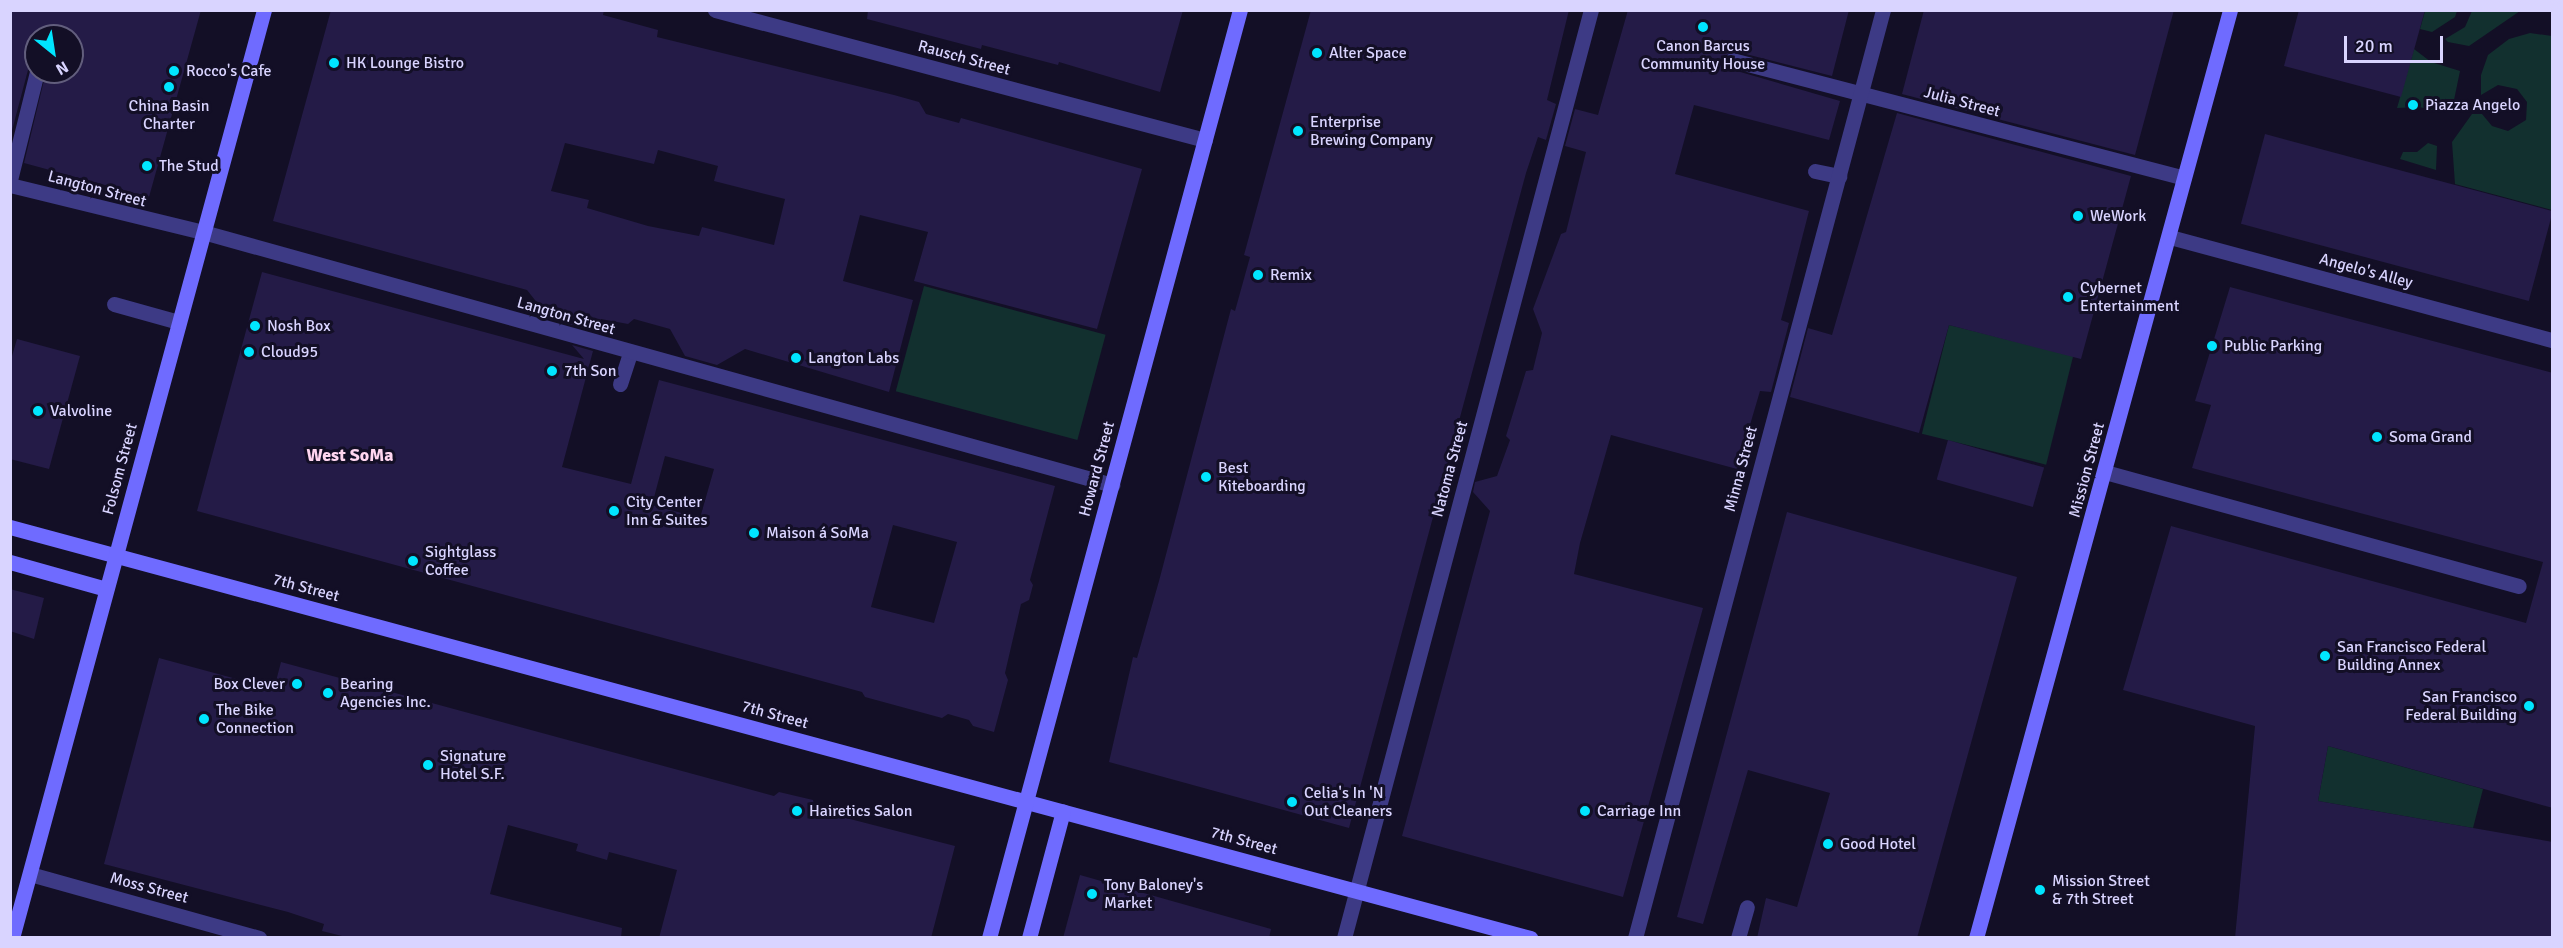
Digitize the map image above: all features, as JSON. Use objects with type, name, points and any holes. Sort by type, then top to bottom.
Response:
[{"type":"main road","name":"Folsom Street","points":[[12,938],[264,10]]},
{"type":"main road","name":"Howard Street","points":[[989,938],[1240,10]]},
{"type":"main road","name":"Mission Street","points":[[1976,938],[2170,237],[2230,10]]},
{"type":"main road","name":"7th Street","points":[[10,527],[1530,938]]},
{"type":"main road","points":[[10,562],[106,589]]},
{"type":"main road","points":[[1029,938],[1063,811]]},
{"type":"street","name":"Rausch Street","points":[[715,10],[1204,140]]},
{"type":"street","name":"Natoma Street","points":[[1344,938],[1591,10]]},
{"type":"street","name":"Minna Street","points":[[1635,938],[1883,10]]},
{"type":"street","name":"Julia Street","points":[[1732,60],[2184,178]]},
{"type":"street","points":[[10,180],[34,84]]},
{"type":"street","points":[[1815,171],[1839,176]]},
{"type":"street","name":"Langton Street","points":[[10,185],[203,232],[1112,485]]},
{"type":"street","name":"Angelo's Alley","points":[[2170,237],[2553,339]]},
{"type":"street","points":[[114,304],[179,322]]},
{"type":"street","points":[[620,384],[630,352]]},
{"type":"street","points":[[2105,472],[2519,586]]},
{"type":"street","name":"Moss Street","points":[[30,874],[259,938]]},
{"type":"street","points":[[1738,938],[1747,907]]},
{"type":"green space","points":[[2472,10],[2520,11],[2469,46],[2448,42],[2445,39],[2465,27]]},
{"type":"green space","points":[[2425,11],[2457,11],[2455,17],[2432,32],[2420,29]]},
{"type":"green space","points":[[2530,33],[2552,36],[2552,210],[2455,184],[2452,142],[2472,114],[2482,114],[2492,126],[2508,131],[2526,120],[2527,102],[2517,89],[2498,85],[2481,95],[2481,75],[2488,55],[2509,39]]},
{"type":"green space","points":[[2414,49],[2431,62],[2460,71],[2454,100],[2442,112],[2419,107],[2397,108]]},
{"type":"green space","points":[[2428,143],[2437,146],[2436,170],[2400,159],[2403,152],[2417,152]]},
{"type":"green space","points":[[924,286],[1106,335],[1077,440],[896,391]]},
{"type":"green space","points":[[1949,325],[2073,356],[2046,465],[1922,434]]},
{"type":"green space","points":[[2328,746],[2483,789],[2473,828],[2318,801]]},
{"type":"building","points":[[10,10],[201,10],[149,197],[24,163],[43,84],[84,84],[84,24],[24,24],[24,84],[10,138]]},
{"type":"building","points":[[331,10],[604,10],[603,15],[658,30],[657,37],[894,95],[919,102],[926,114],[959,123],[961,118],[1142,169],[1097,329],[914,281],[928,232],[860,215],[843,281],[913,300],[889,392],[745,349],[717,365],[685,356],[670,329],[634,319],[628,324],[601,319],[598,332],[550,319],[527,290],[273,221]],"holes":[[[565,143],[654,164],[658,150],[718,166],[714,181],[785,199],[774,245],[702,227],[699,236],[648,226],[587,208],[589,200],[551,191]]]},
{"type":"building","points":[[868,10],[1183,10],[1160,92],[1059,62],[1058,65],[982,45],[981,49],[867,19]]},
{"type":"building","points":[[1311,10],[1569,10],[1547,100],[1556,104],[1546,140],[1538,137],[1526,173],[1349,828],[1109,762],[1133,657],[1137,658],[1231,309],[1235,311],[1250,257],[1244,255]]},
{"type":"building","points":[[1628,10],[1849,10],[1832,76],[1734,51],[1722,58],[1730,69],[1840,101],[1829,140],[1694,105],[1675,174],[1809,211],[1781,320],[1789,323],[1771,392],[1760,391],[1737,469],[1611,435],[1580,543],[1574,574],[1703,608],[1623,897],[1402,836],[1490,511],[1473,492],[1475,482],[1497,476],[1510,440],[1506,436],[1526,371],[1533,370],[1542,333],[1533,309],[1561,234],[1566,232],[1586,152],[1565,146],[1575,109],[1598,115]]},
{"type":"building","points":[[1924,10],[2174,10],[2135,155],[1902,94]]},
{"type":"building","points":[[2299,10],[2425,10],[2401,97],[2284,66]]},
{"type":"building","points":[[1897,113],[2131,176],[2081,359],[1949,325],[1919,433],[1790,397],[1808,328],[1832,335]]},
{"type":"building","points":[[2265,134],[2552,211],[2529,301],[2241,224]]},
{"type":"building","points":[[262,272],[584,359],[572,345],[593,351],[562,467],[631,484],[659,380],[1055,486],[1030,580],[1033,585],[1029,600],[1021,604],[1005,673],[1008,680],[994,732],[973,726],[969,720],[948,714],[942,718],[865,697],[862,692],[197,511]],"holes":[[[665,456],[714,469],[700,518],[652,505]],[[893,525],[957,542],[934,623],[871,607]]]},
{"type":"building","points":[[2230,287],[2553,373],[2553,808],[2328,746],[2318,801],[2553,842],[2553,938],[2235,938],[2255,726],[2123,690],[2171,526],[2526,623],[2543,562],[2192,468],[2211,405],[2195,401]]},
{"type":"building","name":"Valvoline","points":[[17,339],[80,356],[49,469],[10,459],[10,363]]},
{"type":"building","points":[[1948,440],[2044,468],[2033,507],[1937,479]]},
{"type":"building","points":[[1787,512],[2017,577],[1917,938],[1757,938],[1766,898],[1797,907],[1830,793],[1748,770],[1703,924],[1677,917]]},
{"type":"building","points":[[10,589],[44,598],[34,639],[10,631]]},
{"type":"building","points":[[159,658],[274,689],[281,662],[774,796],[779,792],[813,800],[815,810],[955,846],[931,938],[659,938],[677,870],[609,852],[607,860],[576,851],[578,844],[508,825],[490,894],[622,928],[621,938],[350,938],[322,931],[324,924],[288,912],[104,864]]},
{"type":"building","points":[[1080,875],[1271,929],[1269,938],[1063,938]]},
{"type":"place","name":"Canon Barcus Community House","points":[[1703,27]]},
{"type":"place","name":"Alter Space","points":[[1317,53]]},
{"type":"place","name":"HK Lounge Bistro","points":[[334,63]]},
{"type":"place","name":"Rocco's Cafe","points":[[174,71]]},
{"type":"place","name":"China Basin Charter","points":[[169,87]]},
{"type":"place","name":"Piazza Angelo","points":[[2413,105]]},
{"type":"place","name":"Enterprise Brewing Company","points":[[1298,131]]},
{"type":"place","name":"The Stud","points":[[147,166]]},
{"type":"place","name":"WeWork","points":[[2078,216]]},
{"type":"place","name":"Remix","points":[[1258,275]]},
{"type":"place","name":"Cybernet Entertainment","points":[[2068,297]]},
{"type":"place","name":"Nosh Box","points":[[255,326]]},
{"type":"place","name":"Public Parking","points":[[2212,346]]},
{"type":"place","name":"Cloud95","points":[[249,352]]},
{"type":"place","name":"Langton Labs","points":[[796,358]]},
{"type":"place","name":"7th Son","points":[[552,371]]},
{"type":"place","name":"Valvoline","points":[[38,411]]},
{"type":"place","name":"Soma Grand","points":[[2377,437]]},
{"type":"place","name":"Best Kiteboarding","points":[[1206,477]]},
{"type":"place","name":"City Center Inn & Suites","points":[[614,511]]},
{"type":"place","name":"Maison á SoMa","points":[[754,533]]},
{"type":"place","name":"Sightglass Coffee","points":[[413,561]]},
{"type":"place","name":"San Francisco Federal Building Annex","points":[[2325,656]]},
{"type":"place","name":"Box Clever","points":[[297,684]]},
{"type":"place","name":"Bearing Agencies Inc.","points":[[328,693]]},
{"type":"place","name":"San Francisco Federal Building","points":[[2529,706]]},
{"type":"place","name":"The Bike Connection","points":[[204,719]]},
{"type":"place","name":"Signature Hotel S.F.","points":[[428,765]]},
{"type":"place","name":"Celia's In 'N Out Cleaners","points":[[1292,802]]},
{"type":"place","name":"Hairetics Salon","points":[[797,811]]},
{"type":"place","name":"Carriage Inn","points":[[1585,811]]},
{"type":"place","name":"Good Hotel","points":[[1828,844]]},
{"type":"place","name":"Mission Street & 7th Street","points":[[2040,890]]},
{"type":"place","name":"Tony Baloney's Market","points":[[1092,894]]},
{"type":"district","name":"West SoMa","points":[[350,455]]}]
